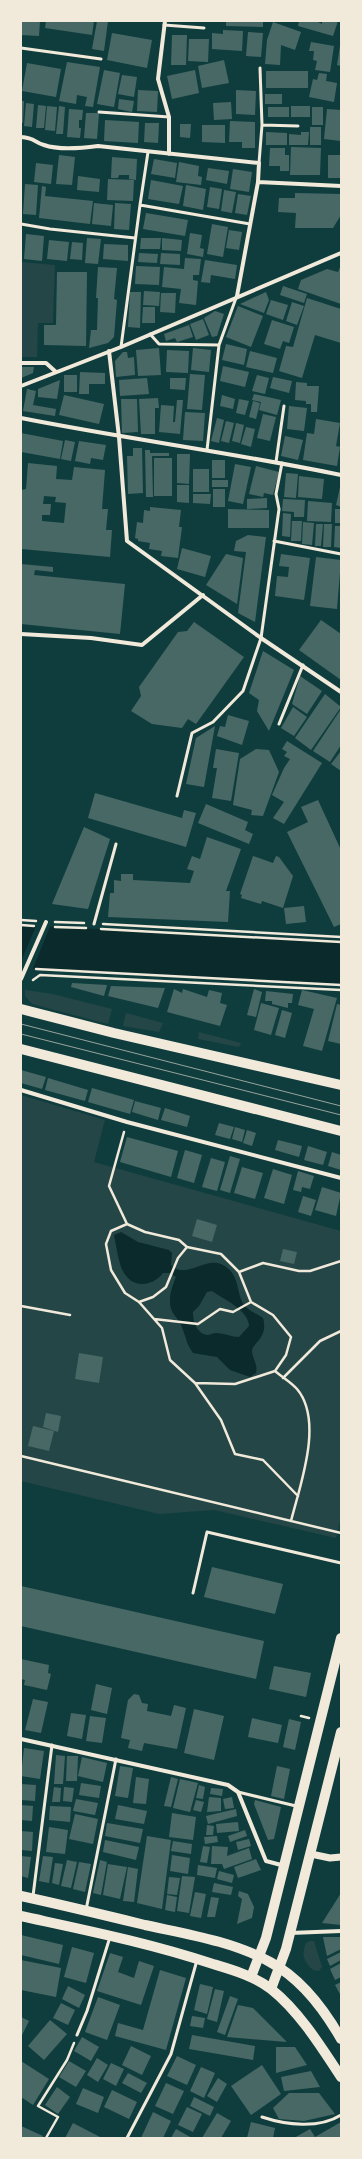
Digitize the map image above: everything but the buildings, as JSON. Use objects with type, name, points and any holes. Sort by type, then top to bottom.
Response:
[{"type":"main road","points":[[21,1009],[114,1033],[341,1085]]},
{"type":"main road","points":[[21,1049],[341,1131]]},
{"type":"main road","points":[[251,1977],[260,1957],[285,1866],[341,1638]]},
{"type":"main road","points":[[271,1989],[280,1968],[290,1933],[340,1745],[341,1732]]},
{"type":"main road","points":[[21,1896],[239,1948],[260,1957],[280,1968],[295,1980],[319,2007],[341,2039]]},
{"type":"main road","points":[[21,1916],[110,1936],[198,1959],[251,1977],[271,1989],[306,2027],[341,2077]]},
{"type":"street","points":[[165,23],[158,79],[169,117],[169,154]]},
{"type":"street","points":[[21,137],[32,138],[43,145],[81,148],[98,146],[259,163],[258,182],[237,296]]},
{"type":"street","points":[[258,182],[341,186]]},
{"type":"street","points":[[21,386],[121,347],[237,296],[341,253]]},
{"type":"street","points":[[109,351],[119,437],[127,541],[261,638],[341,692]]},
{"type":"street","points":[[21,363],[46,363],[56,372]]},
{"type":"street","points":[[21,418],[119,437],[207,450],[341,475]]},
{"type":"street","points":[[21,634],[91,638],[142,645],[203,595]]},
{"type":"street","points":[[21,979],[45,923]]},
{"type":"street","points":[[21,1090],[127,1122],[341,1178]]},
{"type":"street","points":[[21,1738],[228,1785],[238,1792],[266,1861],[285,1866]]},
{"type":"street","points":[[310,1854],[330,1858],[341,1857]]},
{"type":"street","points":[[290,1933],[341,1931]]},
{"type":"lane","points":[[165,23],[204,28]]},
{"type":"lane","points":[[21,48],[101,59]]},
{"type":"lane","points":[[259,163],[262,125],[260,68]]},
{"type":"lane","points":[[98,112],[169,117]]},
{"type":"lane","points":[[262,125],[298,126]]},
{"type":"lane","points":[[121,347],[148,152]]},
{"type":"lane","points":[[140,205],[250,224]]},
{"type":"lane","points":[[21,224],[50,230],[135,238]]},
{"type":"lane","points":[[207,450],[219,345],[237,296]]},
{"type":"lane","points":[[150,334],[159,344],[219,345]]},
{"type":"lane","points":[[276,462],[284,406]]},
{"type":"lane","points":[[177,796],[192,733],[213,722],[243,691],[261,638],[279,508],[276,494],[282,463]]},
{"type":"lane","points":[[274,541],[341,554]]},
{"type":"lane","points":[[279,724],[302,665]]},
{"type":"lane","points":[[94,924],[116,844]]},
{"type":"lane","points":[[192,1593],[207,1532],[341,1563]]},
{"type":"lane","points":[[32,1899],[52,1745]]},
{"type":"lane","points":[[86,1912],[116,1759]]},
{"type":"lane","points":[[238,1792],[300,1807]]},
{"type":"lane","points":[[77,2035],[87,2011],[110,1936]]},
{"type":"lane","points":[[127,2138],[171,2054],[198,1959]]},
{"type":"lane","points":[[262,2117],[277,2122],[308,2125],[336,2118],[341,2115]]},
{"type":"path","points":[[21,920],[45,923],[94,924],[341,937]]},
{"type":"path","points":[[21,925],[37,926]]},
{"type":"path","points":[[52,926],[92,928]]},
{"type":"path","points":[[100,929],[341,942]]},
{"type":"path","points":[[35,969],[341,985]]},
{"type":"path","points":[[33,980],[40,975],[341,990]]},
{"type":"path","points":[[127,1122],[109,1186],[127,1224],[144,1232],[179,1240],[187,1247],[221,1254],[239,1272],[251,1302],[273,1315],[291,1337],[286,1355],[275,1371],[235,1384],[195,1383]]},
{"type":"path","points":[[127,1224],[111,1231],[106,1244],[111,1270],[125,1293],[139,1302],[162,1328],[170,1360],[195,1383],[221,1420],[235,1454],[262,1460],[298,1496]]},
{"type":"path","points":[[139,1302],[153,1297],[166,1287],[178,1258],[187,1247]]},
{"type":"path","points":[[239,1272],[263,1263],[299,1271],[310,1271],[341,1261]]},
{"type":"path","points":[[154,1319],[198,1324],[220,1309],[233,1312],[251,1302]]},
{"type":"path","points":[[21,1306],[70,1315]]},
{"type":"path","points":[[283,1378],[320,1340],[341,1331]]},
{"type":"path","points":[[275,1371],[297,1390],[309,1416],[309,1452],[291,1521]]},
{"type":"path","points":[[21,1456],[341,1533]]},
{"type":"path","points":[[46,2138],[58,2117],[38,2106],[67,2060],[77,2035]]},
{"type":"shaded area","points":[[21,262],[55,265],[53,323],[38,323],[37,357],[21,357]]},
{"type":"shaded area","points":[[21,925],[341,942],[341,985],[21,968]]},
{"type":"shaded area","points":[[25,990],[53,994],[112,1009],[108,1024],[32,1004],[25,996]]},
{"type":"shaded area","points":[[126,1013],[163,1023],[159,1032],[123,1026]]},
{"type":"shaded area","points":[[199,1032],[241,1043],[239,1047],[198,1039]]},
{"type":"shaded area","points":[[21,1095],[105,1120],[94,1162],[341,1231],[341,1517],[336,1538],[214,1510],[159,1514],[21,1481]]},
{"type":"shaded area","points":[[121,1232],[138,1242],[169,1250],[172,1253],[171,1265],[176,1269],[188,1269],[208,1263],[221,1264],[228,1268],[233,1274],[243,1303],[263,1318],[264,1331],[252,1349],[256,1365],[256,1373],[250,1377],[230,1370],[217,1357],[193,1353],[181,1324],[173,1313],[170,1303],[176,1277],[170,1273],[163,1273],[158,1278],[148,1283],[142,1284],[132,1281],[127,1277],[122,1268],[114,1235]],"holes":[[[212,1291],[240,1310],[248,1320],[249,1326],[239,1337],[219,1333],[207,1335],[203,1334],[196,1326],[193,1312],[199,1306],[207,1292]]]},
{"type":"shaded area","points":[[314,1941],[322,1967],[319,1971],[313,1970],[304,1958],[304,1947],[306,1943]]},
{"type":"pier","points":[[37,924],[51,924],[32,971],[21,970],[21,961]]},
{"type":"tram line","points":[[21,1024],[341,1106]]},
{"type":"tram line","points":[[21,1034],[341,1115]]}]
